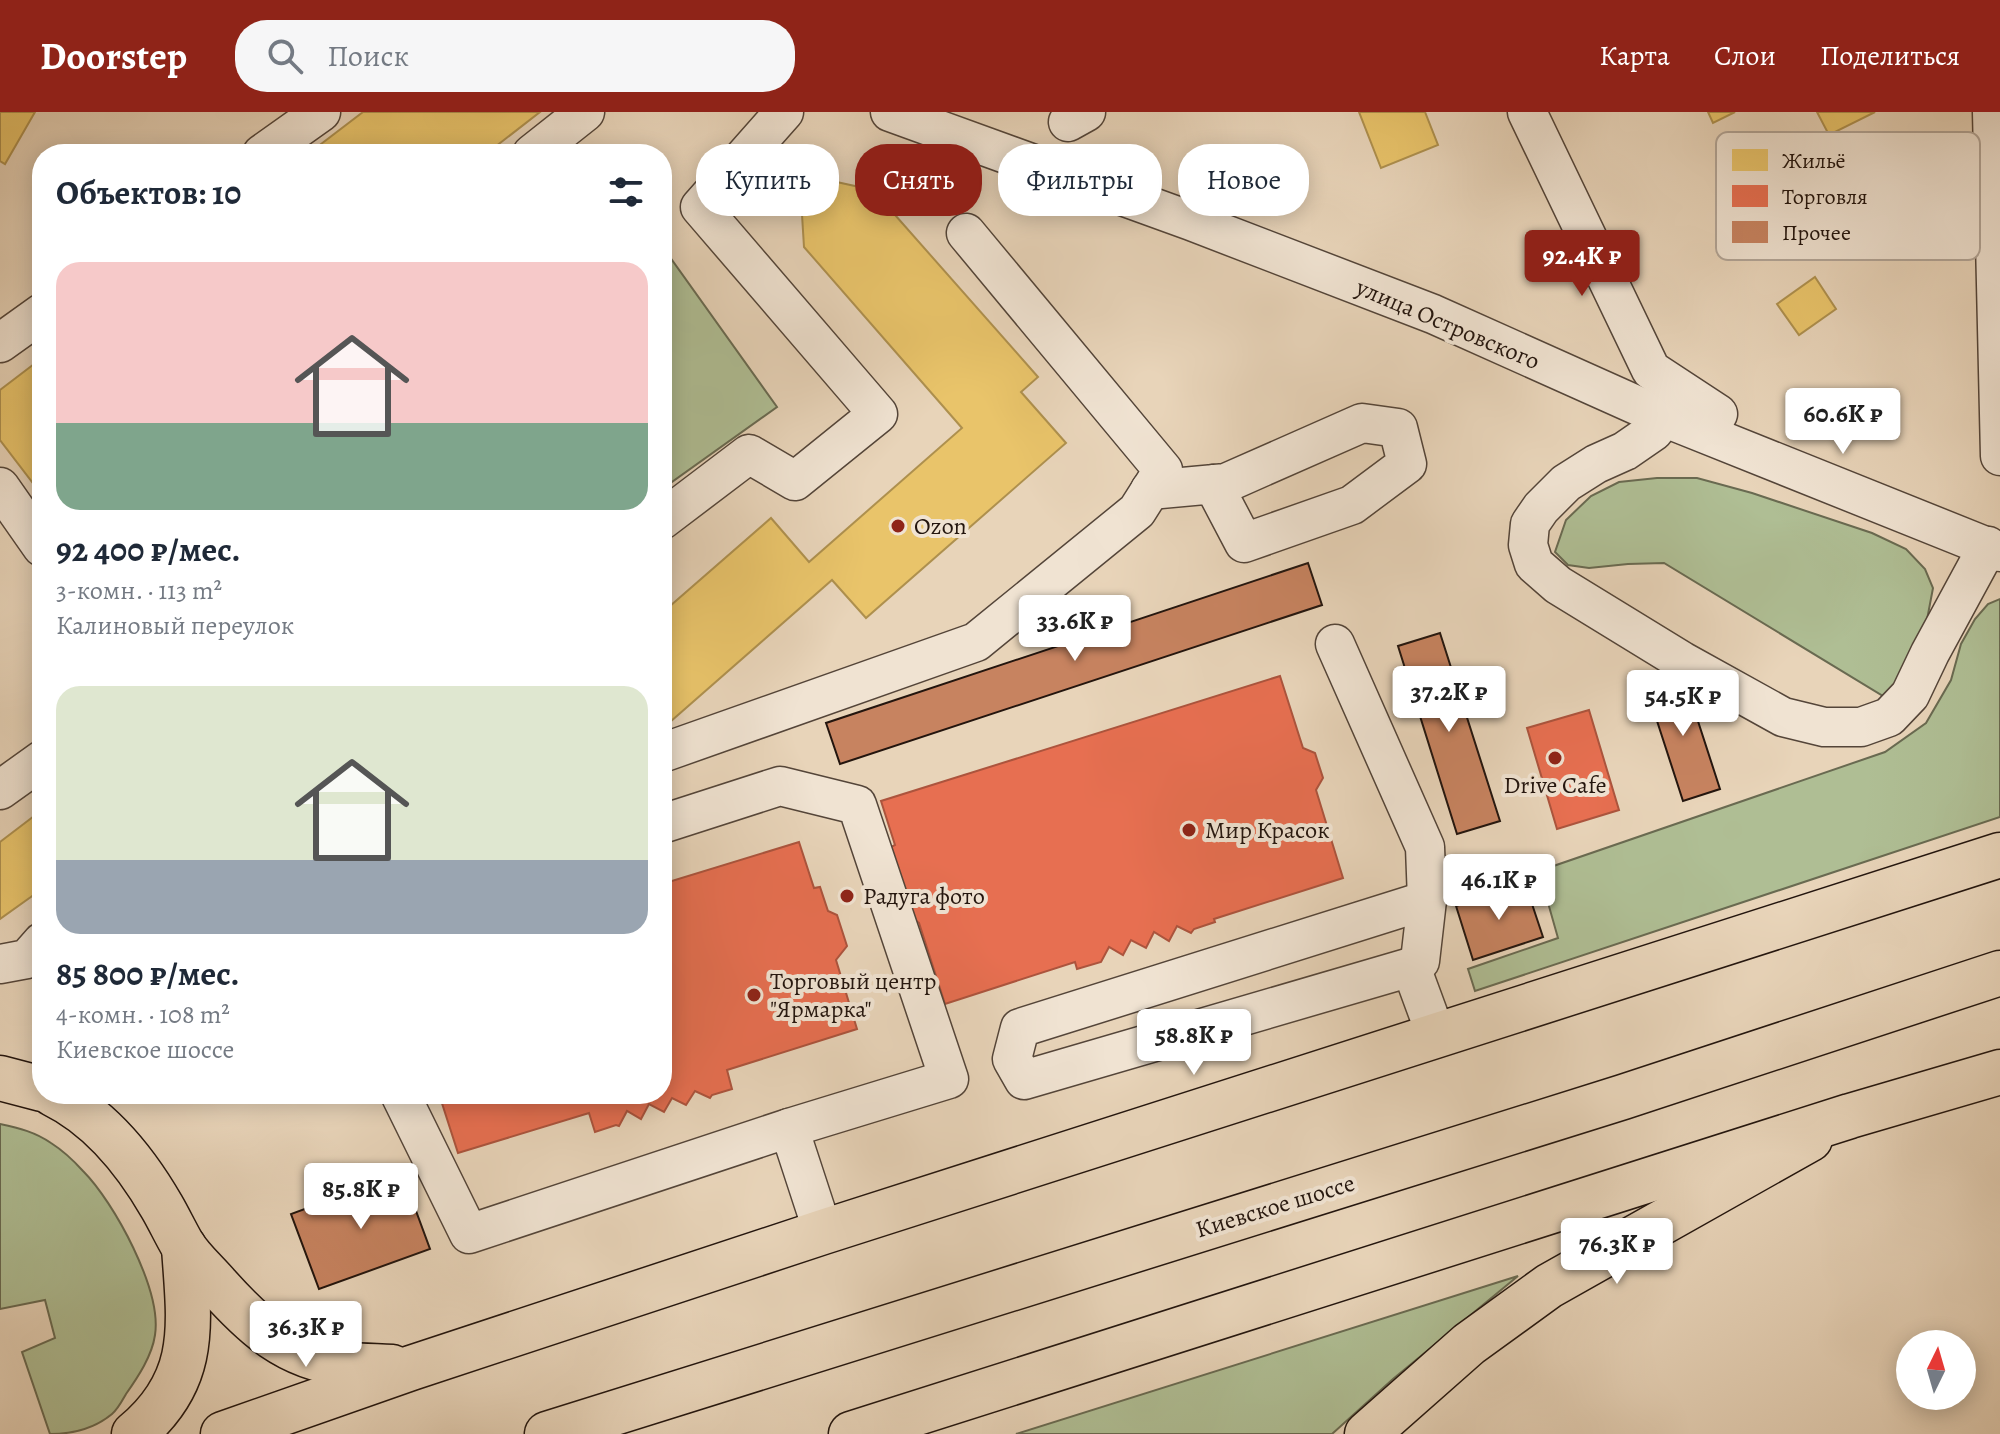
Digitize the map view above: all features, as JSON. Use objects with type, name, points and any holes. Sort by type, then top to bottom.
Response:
[{"type":"main road","points":[[223,1434],[411,1368],[823,1232],[2000,855]]},
{"type":"main road","name":"Киевское шоссе","points":[[547,1434],[1593,1106],[2000,973]]},
{"type":"main road","points":[[851,1434],[1850,1116],[2000,1072]]},
{"type":"main road","points":[[0,1078],[32,1086]]},
{"type":"main road","points":[[70,1104],[101,1127],[121,1148],[162,1206],[184,1247],[249,1320],[283,1345],[320,1360],[411,1368]]},
{"type":"main road","points":[[1367,1434],[1469,1344],[1549,1286],[1850,1116]]},
{"type":"main road","points":[[134,1434],[162,1404],[185,1357],[188,1341],[184,1247]]},
{"type":"street","points":[[276,144],[321,112]]},
{"type":"street","points":[[545,144],[585,112]]},
{"type":"street","points":[[672,512],[749,454],[795,481],[878,414],[700,207],[784,112]]},
{"type":"street","name":"улица Островского","points":[[890,112],[1191,221],[1433,314],[1663,417],[1994,549]]},
{"type":"street","points":[[1527,112],[1651,370],[1718,414]]},
{"type":"street","points":[[1992,112],[1997,182],[2000,456]]},
{"type":"street","points":[[672,749],[976,642],[1137,511],[1163,470],[966,233]]},
{"type":"street","points":[[0,343],[32,320]]},
{"type":"street","points":[[1663,417],[1654,431],[1625,451],[1566,483],[1541,508],[1530,524],[1528,545],[1534,564],[1570,593],[1682,661],[1783,717],[1824,727],[1861,727],[1889,717],[1910,695],[1930,653],[1994,549]]},
{"type":"street","points":[[1150,490],[1213,484],[1226,483],[1362,423],[1398,428],[1407,464],[1352,505],[1244,543],[1213,484]]},
{"type":"street","points":[[0,487],[32,532]]},
{"type":"street","points":[[1335,644],[1425,847],[1427,900],[1420,961],[1411,967],[1024,1080],[1012,1059],[1020,1028],[1427,900]]},
{"type":"street","points":[[0,790],[32,767]]},
{"type":"street","points":[[405,1104],[469,1234],[789,1128],[949,1079],[857,805],[780,786],[672,821]]},
{"type":"street","points":[[0,964],[27,959],[32,953]]},
{"type":"street","points":[[1411,967],[1436,1035]]},
{"type":"street","points":[[789,1128],[823,1232]]},
{"type":"green space","points":[[672,260],[777,407],[672,482]]},
{"type":"green space","points":[[1697,478],[1752,493],[1872,533],[1906,549],[1925,569],[1933,588],[1926,625],[1888,699],[1664,563],[1589,568],[1568,565],[1555,552],[1566,520],[1591,496],[1619,482]]},
{"type":"green space","points":[[2000,599],[2000,817],[1475,991],[1468,969],[1558,938],[1539,871],[1885,752],[1926,723],[1951,680],[1961,644],[1975,619],[1988,604]]},
{"type":"green space","points":[[0,1124],[45,1139],[83,1171],[121,1225],[151,1295],[155,1335],[144,1366],[114,1412],[82,1430],[50,1434],[22,1352],[55,1338],[45,1300],[0,1309]]},
{"type":"green space","points":[[1518,1276],[1393,1379],[1332,1434],[1016,1434]]},
{"type":"building: Жильё","points":[[0,112],[35,112],[5,164],[0,161]]},
{"type":"building: Жильё","points":[[363,112],[540,112],[499,144],[321,144]]},
{"type":"building: Жильё","points":[[1359,112],[1425,112],[1438,145],[1381,168]]},
{"type":"building: Жильё","points":[[1708,112],[1735,112],[1713,123]]},
{"type":"building: Жильё","points":[[1817,112],[1875,112],[1835,132],[1827,132]]},
{"type":"building: Жильё","points":[[839,183],[855,186],[855,216],[896,216],[1038,377],[1021,392],[1066,443],[866,618],[832,580],[672,720],[672,604],[771,518],[809,562],[962,428],[804,247],[802,216],[839,216]]},
{"type":"building: Жильё","points":[[1815,277],[1836,309],[1799,335],[1777,304]]},
{"type":"building: Жильё","points":[[32,366],[32,482],[0,440],[0,390]]},
{"type":"building: Жильё","points":[[32,818],[32,896],[0,919],[0,842]]},
{"type":"building: Торговля","points":[[1280,676],[1303,748],[1315,753],[1323,778],[1316,790],[1343,878],[1214,919],[1215,922],[1191,933],[1177,926],[1169,941],[1154,932],[1146,948],[1131,940],[1123,955],[1109,947],[1101,962],[1077,969],[1075,962],[945,1004],[919,923],[901,911],[889,848],[895,845],[881,801]]},
{"type":"building: Торговля","points":[[1589,710],[1619,810],[1557,829],[1527,728]]},
{"type":"building: Торговля","name":"Торговый центр \"Ярмарка\"","points":[[799,842],[814,888],[820,887],[828,911],[837,915],[847,946],[836,960],[857,1029],[727,1070],[732,1089],[710,1098],[695,1091],[686,1105],[672,1098],[672,881]]},
{"type":"building: Торговля","name":"Торговый центр \"Ярмарка\"","points":[[442,1104],[649,1104],[641,1119],[627,1111],[619,1126],[595,1132],[589,1113],[458,1153]]},
{"type":"building: Торговля","name":"Торговый центр \"Ярмарка\"","points":[[649,1104],[669,1104],[664,1112]]},
{"type":"building: Прочее","points":[[1308,563],[1322,605],[840,764],[826,723]]},
{"type":"building: Прочее","points":[[1440,633],[1500,821],[1457,834],[1398,646]]},
{"type":"building: Прочее","points":[[1683,675],[1720,789],[1683,801],[1646,687]]},
{"type":"building: Прочее","points":[[1525,883],[1543,937],[1473,960],[1456,906]]},
{"type":"building: Прочее","points":[[402,1173],[430,1249],[319,1289],[291,1214]]},
{"type":"place","name":"Ozon","points":[[898,526]]},
{"type":"place","name":"Drive Cafe","points":[[1555,758]]},
{"type":"place","name":"Мир Красок","points":[[1189,830]]},
{"type":"place","name":"Радуга фото","points":[[847,896]]},
{"type":"place","name":"Торговый центр \"Ярмарка\"","points":[[754,995]]}]
